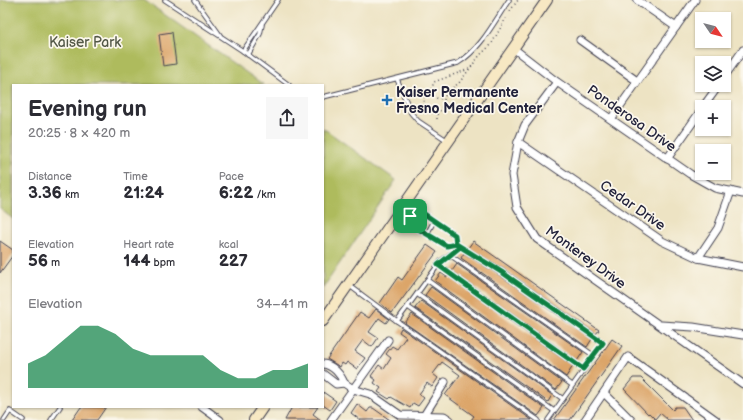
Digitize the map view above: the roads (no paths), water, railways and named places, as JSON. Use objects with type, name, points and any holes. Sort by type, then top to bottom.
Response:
[{"type":"main road","points":[[324,320],[547,0]]},
{"type":"main road","points":[[254,420],[262,408]]},
{"type":"street","points":[[637,0],[676,26]]},
{"type":"street","points":[[611,119],[694,0]]},
{"type":"street","points":[[580,40],[637,81]]},
{"type":"street","name":"Ponderosa Drive","points":[[514,48],[557,82],[667,159],[715,188],[743,194]]},
{"type":"street","points":[[731,67],[743,50]]},
{"type":"street","name":"Monterey Drive","points":[[557,82],[525,125],[518,142],[512,175],[517,208],[537,239],[743,384]]},
{"type":"street","points":[[667,159],[695,119]]},
{"type":"street","name":"Cedar Drive","points":[[518,142],[662,241],[698,258],[743,267]]},
{"type":"street","points":[[698,258],[718,228],[731,191]]},
{"type":"street","points":[[660,325],[693,327],[743,335]]},
{"type":"street","points":[[331,420],[388,340]]},
{"type":"street","points":[[584,420],[628,357],[716,420]]},
{"type":"street","points":[[324,364],[342,376],[344,383],[353,389],[370,394],[400,415],[425,414],[444,416],[450,420]]},
{"type":"street","points":[[324,375],[336,384],[344,383]]},
{"type":"street","points":[[425,414],[445,382]]},
{"type":"street","points":[[604,393],[631,420]]},
{"type":"street","points":[[203,408],[220,420]]},
{"type":"lane","points":[[165,0],[243,51],[288,84]]},
{"type":"lane","points":[[195,0],[220,36]]},
{"type":"lane","points":[[248,55],[260,34],[262,26],[278,0]]},
{"type":"lane","points":[[324,97],[458,63],[468,57],[479,44],[509,0]]},
{"type":"lane","points":[[243,51],[255,31],[262,26]]},
{"type":"lane","points":[[397,79],[411,113],[418,121],[448,142]]},
{"type":"lane","points":[[401,209],[410,216],[412,225],[447,246],[456,244]]},
{"type":"lane","points":[[410,216],[420,211],[455,235],[456,244],[460,247],[503,273],[603,343],[572,384],[548,420]]},
{"type":"lane","points":[[427,234],[434,221]]},
{"type":"lane","points":[[397,320],[438,265],[460,247]]},
{"type":"lane","points":[[450,255],[593,355]]},
{"type":"lane","points":[[438,265],[583,369]]},
{"type":"lane","points":[[427,280],[572,384]]},
{"type":"lane","points":[[348,285],[538,420]]},
{"type":"lane","points":[[417,294],[563,398]]},
{"type":"lane","points":[[408,307],[554,411]]},
{"type":"lane","points":[[51,420],[59,408]]},
{"type":"lane","points":[[4,420],[10,411],[23,420]]},
{"type":"place","name":"Kaiser Permanente Fresno Medical Center","points":[[387,100]]},
{"type":"park label","name":"Kaiser Park","points":[[85,42]]}]
